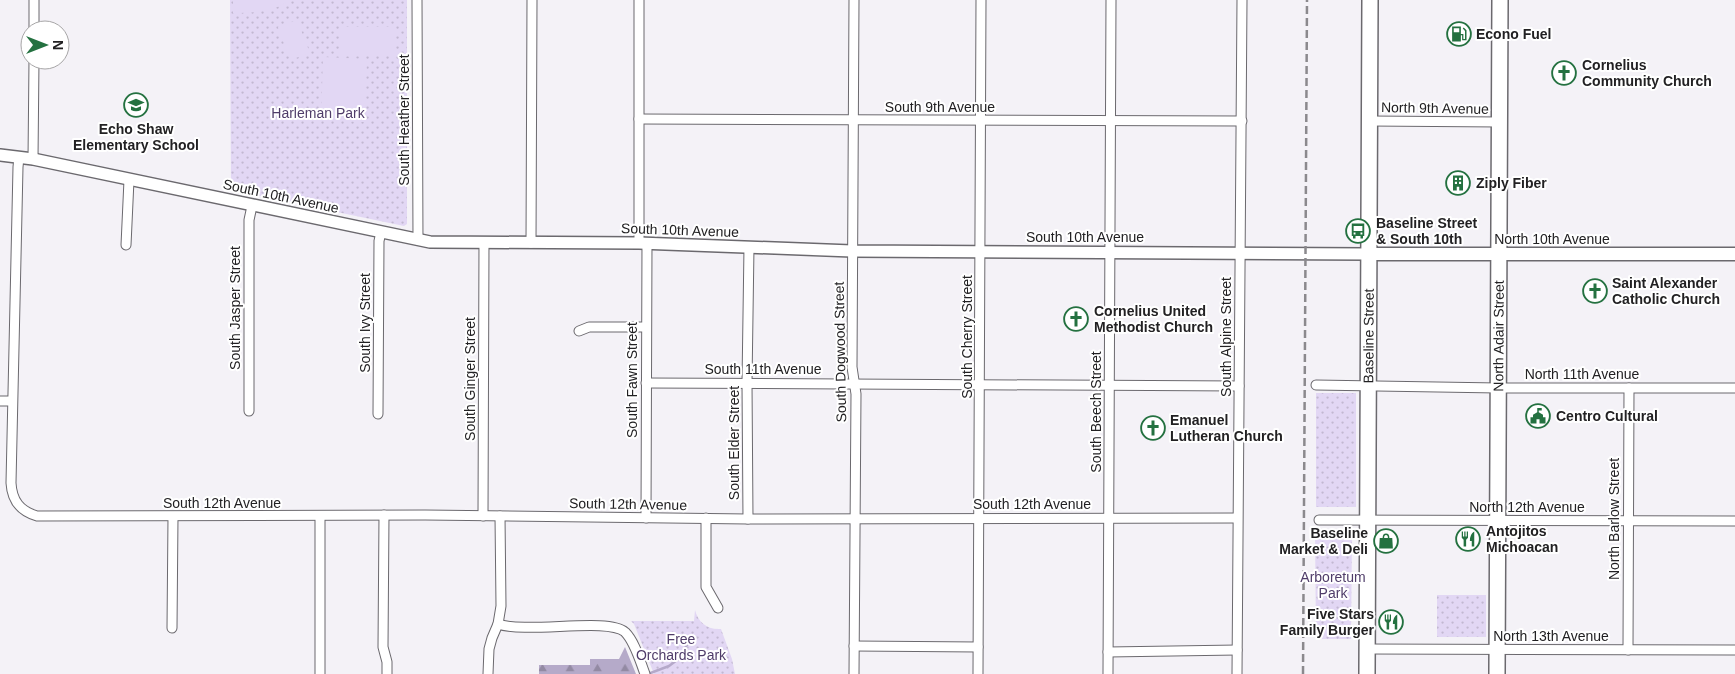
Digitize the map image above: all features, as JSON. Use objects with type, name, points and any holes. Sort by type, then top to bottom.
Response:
[{"type":"highway","name":"Baseline Street","points":[[1367,674],[1370,0]]},
{"type":"highway","name":"North Adair Street","points":[[1497,674],[1500,0]]},
{"type":"main road","name":"South 10th Avenue","points":[[0,155],[19,156],[430,242],[643,243],[852,251],[1368,254]]},
{"type":"main road","name":"North 10th Avenue","points":[[1368,254],[1735,254]]},
{"type":"street","points":[[34,0],[34,20]]},
{"type":"street","name":"South Heather Street","points":[[417,0],[418,240]]},
{"type":"street","points":[[531,243],[532,0]]},
{"type":"street","name":"South Fawn Street","points":[[640,0],[639,119],[646,383],[646,518]]},
{"type":"street","name":"South Dogwood Street","points":[[854,0],[852,251],[852,367],[856,394],[854,674]]},
{"type":"street","name":"South Cherry Street","points":[[978,674],[981,0]]},
{"type":"street","name":"South Beech Street","points":[[1108,674],[1111,0]]},
{"type":"street","name":"South Alpine Street","points":[[1237,674],[1242,0]]},
{"type":"street","points":[[33,159],[34,70]]},
{"type":"street","name":"South 9th Avenue","points":[[639,119],[1242,121]]},
{"type":"street","name":"North 9th Avenue","points":[[1370,121],[1500,122]]},
{"type":"street","points":[[0,401],[12,401],[19,156]]},
{"type":"street","points":[[126,245],[129,180]]},
{"type":"street","name":"South Jasper Street","points":[[249,411],[249,220],[252,206]]},
{"type":"street","name":"South Ivy Street","points":[[378,414],[378,241],[381,232]]},
{"type":"street","name":"South Ginger Street","points":[[483,516],[484,242]]},
{"type":"street","name":"South Elder Street","points":[[748,247],[748,518]]},
{"type":"street","points":[[579,331],[589,327],[645,327]]},
{"type":"street","name":"South 11th Avenue","points":[[646,383],[1239,386]]},
{"type":"street","points":[[1316,385],[1368,385]]},
{"type":"street","name":"North 11th Avenue","points":[[1368,385],[1498,388],[1735,388]]},
{"type":"street","name":"North Barlow Street","points":[[1628,650],[1629,388]]},
{"type":"street","name":"South 12th Avenue","points":[[12,401],[12,492],[20,508],[37,516],[320,517],[384,515],[646,518],[1237,518]]},
{"type":"street","points":[[384,515],[383,647],[387,662],[387,674]]},
{"type":"street","points":[[488,674],[490,644],[498,624],[501,606],[500,516]]},
{"type":"street","points":[[172,628],[173,517]]},
{"type":"street","points":[[320,517],[320,674]]},
{"type":"street","points":[[706,518],[706,587],[718,608]]},
{"type":"street","name":"North 12th Avenue","points":[[1319,520],[1735,521]]},
{"type":"street","points":[[498,624],[514,628],[604,626],[619,629],[629,638],[645,674]]},
{"type":"street","points":[[854,646],[978,647]]},
{"type":"street","points":[[1108,652],[1237,650]]},
{"type":"street","name":"North 13th Avenue","points":[[1367,650],[1735,650]]},
{"type":"green space","name":"Harleman Park","points":[[230,0],[407,0],[407,224],[404,226],[231,190]]},
{"type":"green space","points":[[233,0],[290,0],[270,9],[233,13]]},
{"type":"green space","points":[[297,20],[310,53],[290,60],[278,27]]},
{"type":"green space","points":[[339,27],[394,27],[394,55],[339,55]]},
{"type":"green space","points":[[323,57],[367,59],[364,122],[321,120]]},
{"type":"green space","points":[[1316,393],[1356,393],[1356,507],[1316,507]]},
{"type":"green space","name":"Arboretum Park","points":[[1315,531],[1352,532],[1351,639],[1316,639]]},
{"type":"green space","points":[[1437,595],[1486,595],[1486,637],[1437,637]]},
{"type":"green space","name":"Free Orchards Park","points":[[695,610],[698,618],[707,627],[721,629],[732,659],[735,674],[654,674],[634,624],[631,621],[694,621]]},
{"type":"green space","name":"Free Orchards Park","points":[[625,647],[636,674],[539,674],[539,665],[590,665],[590,659],[619,659]]},
{"type":"waterway","points":[[648,674],[669,666],[681,657],[691,636]]},
{"type":"railway","points":[[1303,674],[1307,0]]},
{"type":"place","name":"Econo Fuel","points":[[1459,34]]},
{"type":"place","name":"Cornelius Community Church","points":[[1564,73]]},
{"type":"place","name":"Echo Shaw Elementary School","points":[[136,105]]},
{"type":"place","name":"Ziply Fiber","points":[[1458,183]]},
{"type":"place","name":"Baseline Street & South 10th","points":[[1358,231]]},
{"type":"place","name":"Saint Alexander Catholic Church","points":[[1595,291]]},
{"type":"place","name":"Cornelius United Methodist Church","points":[[1076,319]]},
{"type":"place","name":"Centro Cultural","points":[[1538,416]]},
{"type":"place","name":"Emanuel Lutheran Church","points":[[1153,428]]},
{"type":"place","name":"Antojitos Michoacan","points":[[1468,539]]},
{"type":"place","name":"Baseline Market & Deli","points":[[1386,541]]},
{"type":"place","name":"Five Stars Family Burger","points":[[1391,622]]}]
